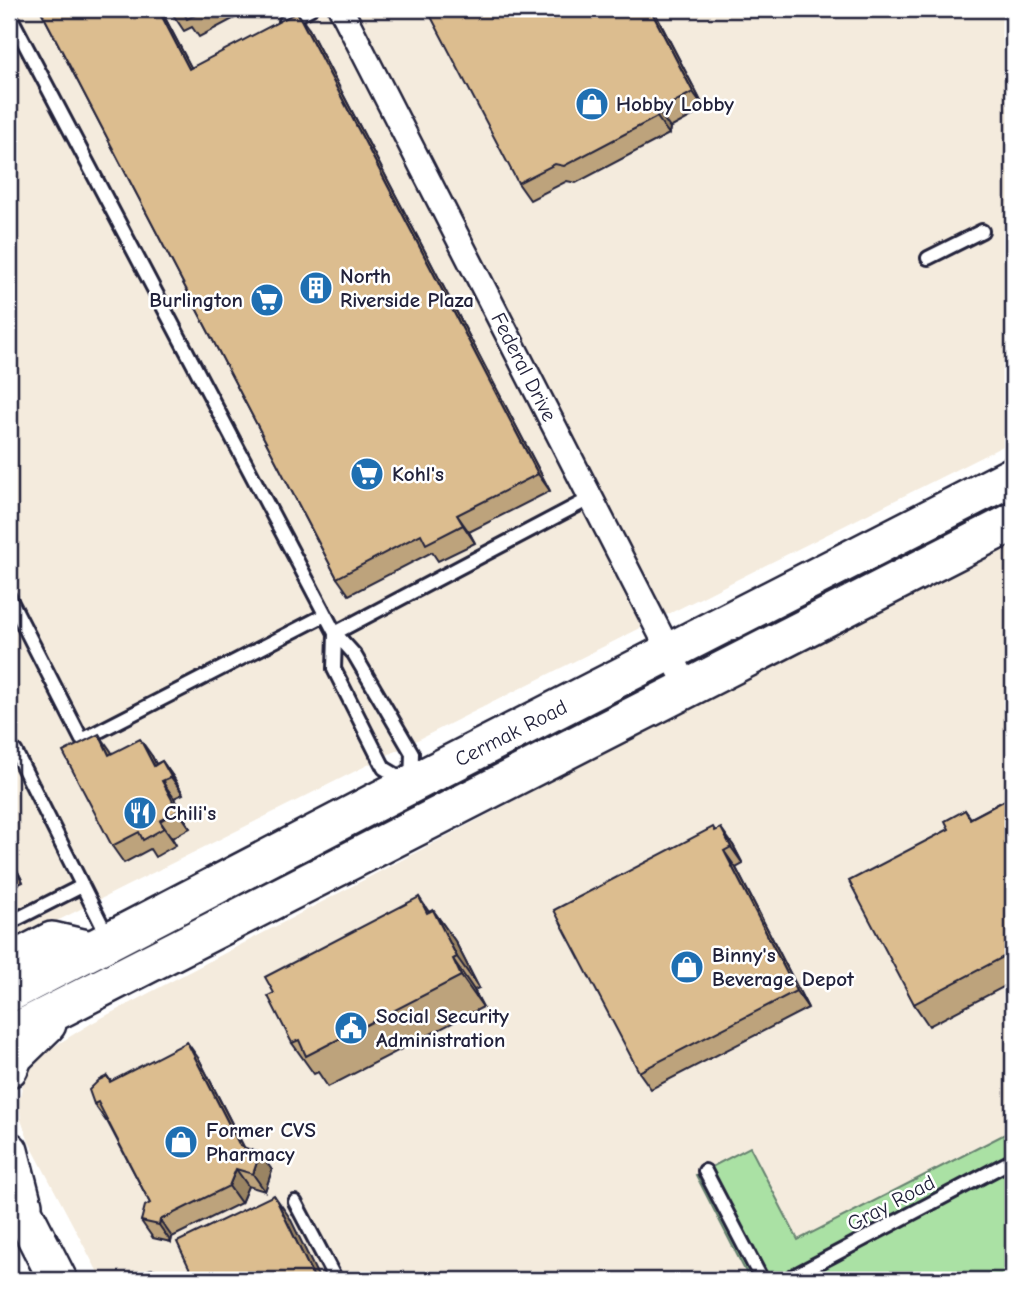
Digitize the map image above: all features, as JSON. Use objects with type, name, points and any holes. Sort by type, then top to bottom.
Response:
[{"type":"main road","name":"Cermak Road","points":[[9,993],[1013,475]]},
{"type":"main road","name":"Cermak Road","points":[[9,1035],[1013,522]]},
{"type":"main road","points":[[9,963],[52,940],[100,945]]},
{"type":"main road","points":[[9,1068],[14,1056],[23,1046],[75,1002]]},
{"type":"main road","points":[[9,1151],[26,1217]]},
{"type":"main road","points":[[9,1184],[58,1280]]},
{"type":"street","name":"Federal Drive","points":[[341,9],[688,688]]},
{"type":"lane","points":[[276,27],[310,9]]},
{"type":"lane","points":[[9,14],[325,615],[335,633],[354,654],[412,753],[411,784]]},
{"type":"lane","points":[[928,258],[982,231]]},
{"type":"lane","points":[[335,633],[591,498]]},
{"type":"lane","points":[[9,597],[82,740],[325,615]]},
{"type":"lane","points":[[335,633],[334,669],[382,765],[411,784]]},
{"type":"lane","points":[[15,751],[82,886],[100,945]]},
{"type":"lane","points":[[9,923],[82,886]]},
{"type":"lane","name":"Gray Road","points":[[786,1280],[1013,1160]]},
{"type":"lane","points":[[705,1171],[762,1280]]},
{"type":"lane","points":[[295,1202],[335,1280]]},
{"type":"shaded area","name":"North Riverside Plaza","points":[[9,9],[1013,9],[1013,441],[9,945]]},
{"type":"shaded area","points":[[1013,538],[1013,1130],[798,1240],[750,1147],[696,1175],[750,1280],[102,1280],[29,1142],[21,1120],[19,1101],[23,1083],[40,1055],[92,1023]]},
{"type":"green space","points":[[1013,1130],[1013,1280],[750,1280],[696,1175],[750,1147],[798,1240]]},
{"type":"building","name":"North Riverside Plaza","points":[[40,9],[158,9],[189,69],[297,12],[538,474],[457,515],[463,525],[426,544],[421,534],[337,578]]},
{"type":"building","points":[[169,9],[182,9],[172,14]]},
{"type":"building","points":[[182,9],[208,9],[187,19]]},
{"type":"building","name":"Hobby Lobby","points":[[427,9],[650,9],[693,92],[658,111],[657,117],[564,166],[555,164],[518,183]]},
{"type":"building","name":"Chili's","points":[[99,734],[109,755],[140,739],[154,766],[162,761],[171,777],[162,781],[178,811],[160,821],[164,828],[143,840],[139,832],[112,846],[63,752]]},
{"type":"building","points":[[1013,796],[1013,952],[914,1004],[849,881],[949,829],[945,821],[965,810],[970,819]]},
{"type":"building","name":"Binny's Beverage Depot","points":[[713,827],[715,831],[721,828],[731,847],[724,851],[796,991],[639,1072],[554,910]]},
{"type":"building","points":[[419,897],[427,913],[433,910],[457,957],[453,959],[461,976],[306,1056],[299,1040],[292,1043],[268,996],[274,993],[265,977]]},
{"type":"building","name":"Former CVS Pharmacy","points":[[187,1042],[240,1146],[260,1153],[253,1174],[236,1169],[229,1186],[160,1220],[159,1225],[141,1221],[145,1206],[150,1203],[98,1102],[94,1104],[89,1090],[107,1076],[110,1082]]},
{"type":"building","points":[[274,1195],[315,1280],[195,1280],[177,1242]]},
{"type":"place","name":"Hobby Lobby","points":[[592,104]]},
{"type":"place","name":"North Riverside Plaza","points":[[316,288]]},
{"type":"place","name":"Burlington","points":[[267,300]]},
{"type":"place","name":"Kohl's","points":[[367,474]]},
{"type":"place","name":"Chili's","points":[[140,813]]},
{"type":"place","name":"Binny's Beverage Depot","points":[[687,967]]},
{"type":"place","name":"Social Security Administration","points":[[351,1028]]},
{"type":"place","name":"Former CVS Pharmacy","points":[[181,1142]]}]
